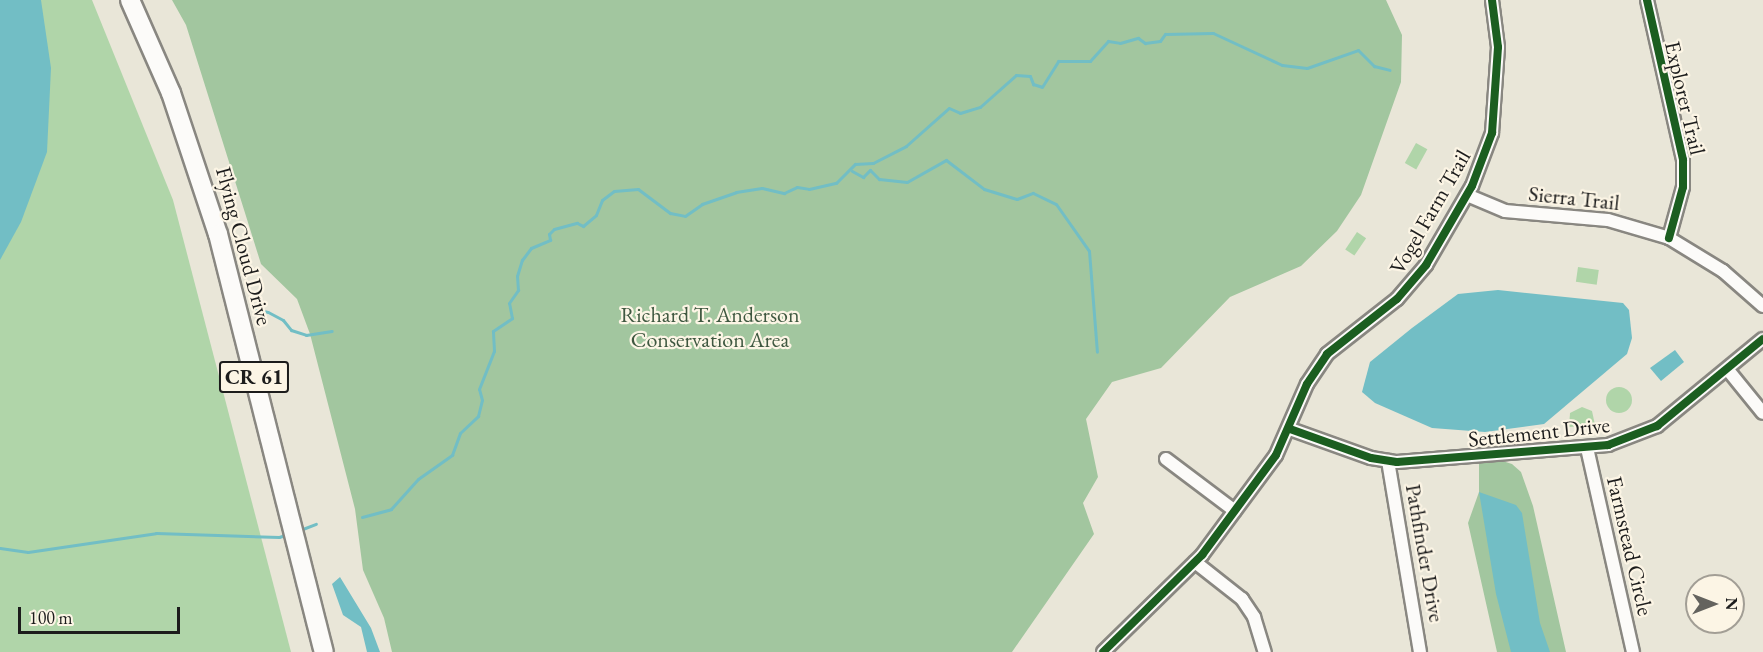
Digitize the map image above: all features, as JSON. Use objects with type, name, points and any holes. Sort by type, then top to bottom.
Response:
[{"type":"main road","name":"Flying Cloud Drive","points":[[130,0],[195,160],[218,234],[324,652]]},
{"type":"street","name":"Vogel Farm Trail","points":[[1103,652],[1195,562],[1276,455],[1290,429],[1307,384],[1327,354],[1413,283],[1467,195],[1492,133],[1498,47],[1492,0]]},
{"type":"street","name":"Explorer Trail","points":[[1647,0],[1683,160],[1681,196],[1669,238]]},
{"type":"street","name":"Sierra Trail","points":[[1467,195],[1505,211],[1608,220],[1669,238],[1723,271],[1763,306]]},
{"type":"street","name":"Settlement Drive","points":[[1290,429],[1389,461],[1422,462],[1587,448],[1634,438],[1657,426],[1763,339]]},
{"type":"street","points":[[1728,370],[1763,413]]},
{"type":"street","name":"Farmstead Circle","points":[[1587,448],[1633,652]]},
{"type":"street","points":[[1166,459],[1235,511]]},
{"type":"street","name":"Pathfinder Drive","points":[[1389,461],[1420,652]]},
{"type":"street","points":[[1195,562],[1242,599],[1254,616],[1265,652]]},
{"type":"green space","points":[[0,0],[92,0],[173,200],[291,652],[0,652]]},
{"type":"green space","name":"Richard T. Anderson Conservation Area","points":[[172,0],[1386,0],[1402,35],[1401,82],[1361,195],[1337,231],[1301,266],[1230,297],[1161,368],[1112,382],[1086,419],[1098,477],[1083,503],[1094,534],[1012,652],[392,652],[384,618],[363,570],[355,509],[310,334],[297,299],[261,264],[186,25]]},
{"type":"green space","points":[[1416,143],[1427,149],[1416,169],[1405,163]]},
{"type":"green space","points":[[1357,232],[1366,238],[1354,256],[1345,249]]},
{"type":"green space","points":[[1578,267],[1599,270],[1597,285],[1576,282]]},
{"type":"green space","points":[[1619,387],[1628,391],[1632,400],[1628,409],[1619,413],[1610,409],[1606,400],[1610,391]]},
{"type":"green space","points":[[1582,407],[1592,411],[1595,425],[1569,427],[1570,413]]},
{"type":"green space","points":[[1493,458],[1512,464],[1521,472],[1533,506],[1566,652],[1497,652],[1468,523],[1479,492],[1479,462]]},
{"type":"water","points":[[0,0],[41,0],[51,68],[47,152],[21,222],[0,260]]},
{"type":"water","points":[[1498,290],[1623,303],[1629,310],[1632,338],[1627,354],[1544,424],[1485,432],[1432,428],[1375,403],[1362,392],[1370,362],[1412,328],[1458,294]]},
{"type":"water","points":[[1675,350],[1684,362],[1661,381],[1650,368]]},
{"type":"water","points":[[1479,492],[1516,505],[1522,513],[1540,623],[1550,652],[1511,652],[1496,594]]},
{"type":"water","points":[[340,577],[371,628],[380,652],[367,652],[361,627],[343,615],[332,584]]},
{"type":"waterway","points":[[362,517],[391,509],[418,479],[452,455],[460,433],[478,416],[482,400],[479,389],[494,351],[493,331],[512,318],[509,303],[518,290],[517,276],[522,260],[531,248],[550,240],[549,234],[554,229],[577,223],[583,226],[596,215],[602,200],[614,191],[638,189],[670,213],[685,216],[702,204],[736,192],[762,188],[784,193],[797,187],[809,189],[836,183],[855,164],[873,163],[906,146],[949,108],[960,113],[980,107],[1016,75],[1030,76],[1033,84],[1042,87],[1058,61],[1090,61],[1108,41],[1120,43],[1138,38],[1145,43],[1160,41],[1165,34],[1213,33],[1282,65],[1307,68],[1358,50],[1374,66],[1390,70]]},
{"type":"waterway","points":[[852,171],[863,177],[870,170],[879,179],[907,182],[946,160],[984,189],[1017,199],[1033,193],[1056,204],[1089,251],[1097,352]]},
{"type":"waterway","points":[[252,308],[268,312],[283,320],[291,330],[306,335],[332,331]]},
{"type":"waterway","points":[[300,530],[316,524]]},
{"type":"waterway","points":[[0,548],[28,552],[156,533],[279,537],[288,534]]},
{"type":"cycle path","points":[[1103,652],[1202,555],[1276,455],[1307,384],[1327,354],[1397,299],[1426,265],[1472,186],[1492,133],[1498,47],[1492,0]]},
{"type":"cycle path","points":[[1647,0],[1683,160],[1683,187],[1669,238]]},
{"type":"cycle path","points":[[1290,429],[1371,458],[1397,462],[1608,445],[1657,426],[1763,339]]}]
